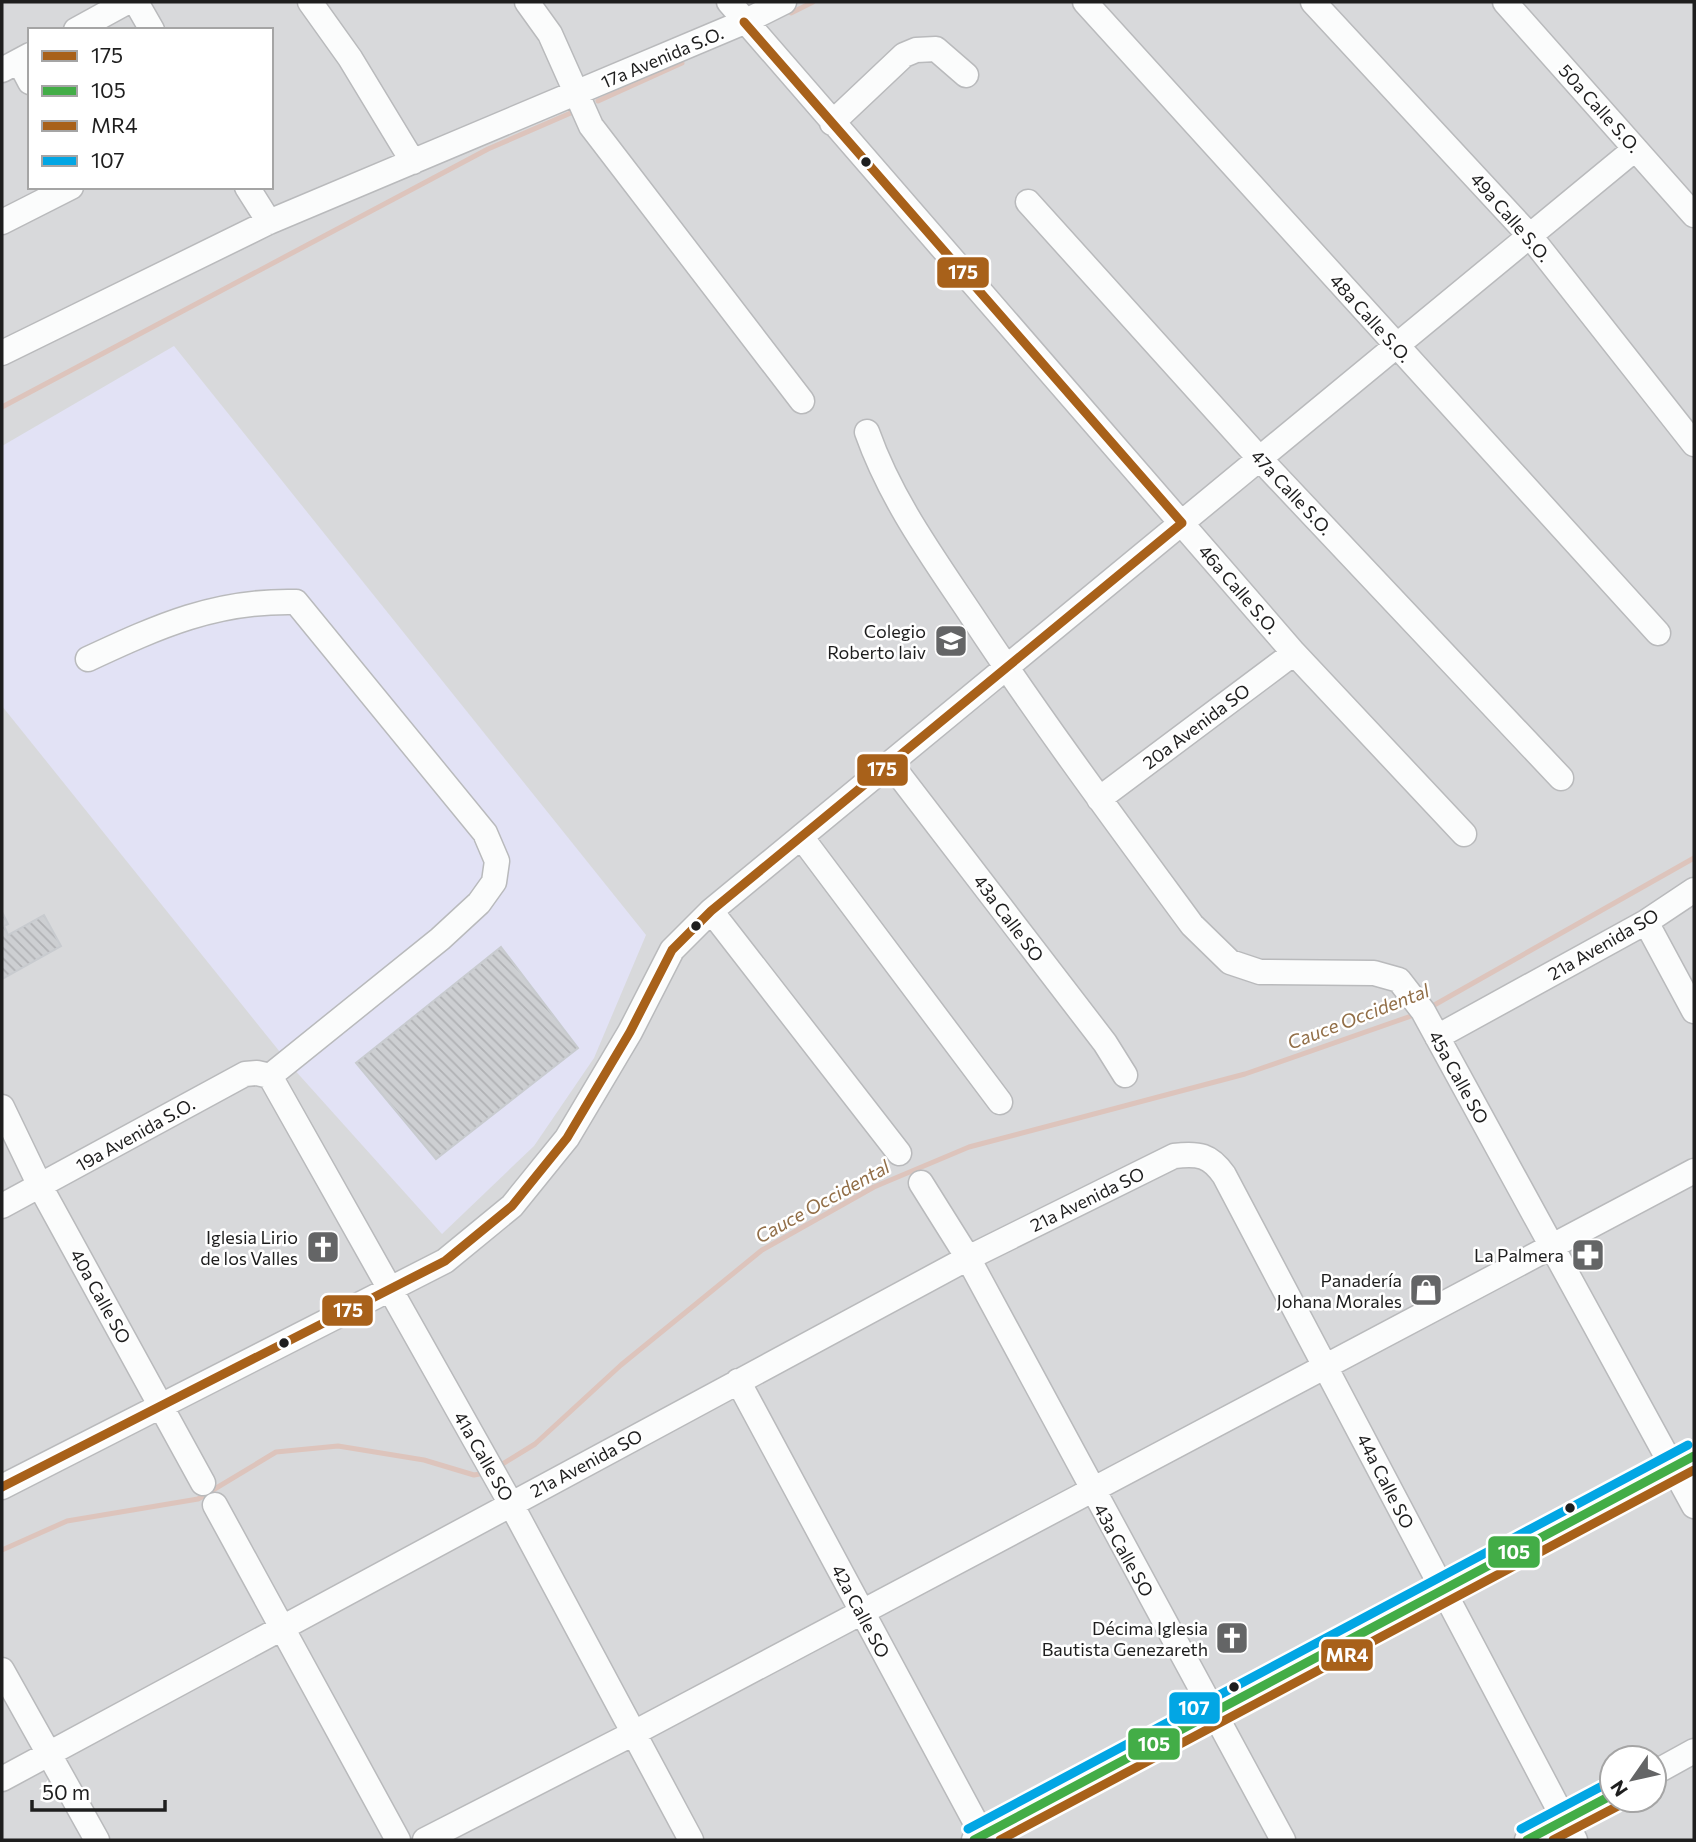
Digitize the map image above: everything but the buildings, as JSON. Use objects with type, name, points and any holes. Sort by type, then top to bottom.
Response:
[{"type":"street","points":[[80,28],[127,2]]},
{"type":"street","points":[[136,2],[151,28]]},
{"type":"street","points":[[310,2],[350,58],[414,162]]},
{"type":"street","points":[[527,2],[550,34],[591,126],[802,401]]},
{"type":"street","name":"46a Calle S.O.","points":[[729,2],[1294,653],[1464,834]]},
{"type":"street","name":"17a Avenida S.O.","points":[[2,353],[269,222],[744,22],[784,2]]},
{"type":"street","name":"48a Calle S.O.","points":[[1085,2],[1658,633]]},
{"type":"street","name":"49a Calle S.O.","points":[[1313,2],[1530,236],[1694,444]]},
{"type":"street","name":"50a Calle S.O.","points":[[1505,2],[1694,215]]},
{"type":"street","points":[[832,123],[904,55],[916,50],[936,49],[966,75]]},
{"type":"street","points":[[2,1487],[445,1261],[512,1206],[567,1138],[630,1032],[672,950],[711,911],[1635,149]]},
{"type":"street","points":[[2,222],[67,189]]},
{"type":"street","points":[[248,189],[269,222]]},
{"type":"street","name":"47a Calle S.O.","points":[[1028,202],[1260,459],[1561,778]]},
{"type":"street","name":"45a Calle SO","points":[[867,432],[882,472],[901,509],[1098,799],[1192,925],[1230,962],[1260,972],[1374,973],[1399,980],[1423,1011],[1552,1246],[1684,1461],[1694,1506]]},
{"type":"street","points":[[89,659],[164,624],[207,610],[246,603],[296,602],[485,833],[493,851],[497,861],[494,882],[479,903],[440,939],[270,1076]]},
{"type":"street","name":"20a Avenida SO","points":[[1098,799],[1294,653]]},
{"type":"street","name":"43a Calle SO","points":[[890,762],[1105,1043],[1125,1075]]},
{"type":"street","points":[[802,838],[1000,1102]]},
{"type":"street","name":"21a Avenida SO","points":[[1437,1037],[1646,922],[1694,890]]},
{"type":"street","points":[[711,911],[899,1153]]},
{"type":"street","points":[[1646,922],[1694,1011]]},
{"type":"street","name":"19a Avenida S.O.","points":[[2,1206],[245,1074],[270,1076]]},
{"type":"street","name":"41a Calle SO","points":[[270,1076],[511,1504],[691,1840]]},
{"type":"street","name":"40a Calle SO","points":[[2,1107],[40,1186],[203,1483]]},
{"type":"street","name":"44a Calle SO","points":[[1174,1156],[1196,1153],[1213,1159],[1326,1366],[1570,1830]]},
{"type":"street","name":"21a Avenida SO","points":[[2,1779],[968,1258],[1174,1156]]},
{"type":"street","points":[[425,1840],[632,1734],[1694,1171]]},
{"type":"street","name":"43a Calle SO","points":[[921,1183],[968,1258],[1091,1490],[1283,1840]]},
{"type":"street","name":"42a Calle SO","points":[[738,1381],[980,1839]]},
{"type":"street","points":[[980,1839],[1213,1711],[1684,1461]]},
{"type":"street","points":[[215,1505],[398,1840]]},
{"type":"street","points":[[2,1670],[97,1840]]},
{"type":"street","points":[[1668,1765],[1694,1751]]},
{"type":"street","points":[[1527,1840],[1570,1830],[1598,1807]]},
{"type":"shaded area","points":[[2,2],[1694,2],[1694,1840],[2,1840]]},
{"type":"shaded area","points":[[174,346],[646,935],[594,1058],[534,1146],[442,1234],[292,1067],[2,706],[2,446]]},
{"type":"waterway","points":[[791,13],[813,2]]},
{"type":"waterway","points":[[598,101],[682,63]]},
{"type":"waterway","points":[[2,407],[488,149],[573,112]]},
{"type":"waterway","name":"Cauce Occidental","points":[[1429,1008],[1694,858]]},
{"type":"waterway","name":"Cauce Occidental","points":[[496,1468],[535,1444],[621,1365],[762,1250],[874,1187],[969,1147],[1245,1074],[1417,1014]]},
{"type":"waterway","name":"Cauce Occidental","points":[[2,1550],[67,1521],[198,1499],[276,1452],[338,1446],[424,1460],[474,1475],[485,1473]]},
{"type":"transit line","name":"175","points":[[744,22],[1182,523]]},
{"type":"transit line","name":"175","points":[[2,1487],[445,1261],[512,1206],[567,1138],[630,1032],[672,950],[711,911],[1182,523]]},
{"type":"transit line","name":"107","points":[[968,1829],[1688,1445]]},
{"type":"transit line","name":"105","points":[[974,1840],[1694,1456]]},
{"type":"transit line","name":"MR4","points":[[1000,1840],[1694,1470]]},
{"type":"transit line","name":"107","points":[[1521,1829],[1598,1788]]},
{"type":"transit line","name":"105","points":[[1527,1840],[1598,1802]]},
{"type":"transit line","name":"MR4","points":[[1553,1840],[1603,1814]]},
{"type":"place","name":"Colegio Roberto laiv","points":[[951,641]]},
{"type":"place","name":"Iglesia Lirio de los Valles","points":[[323,1247]]},
{"type":"place","name":"La Palmera","points":[[1588,1255]]},
{"type":"place","name":"Panadería Johana Morales","points":[[1426,1290]]},
{"type":"place","name":"Décima Iglesia Bautista Genezareth","points":[[1232,1638]]}]
